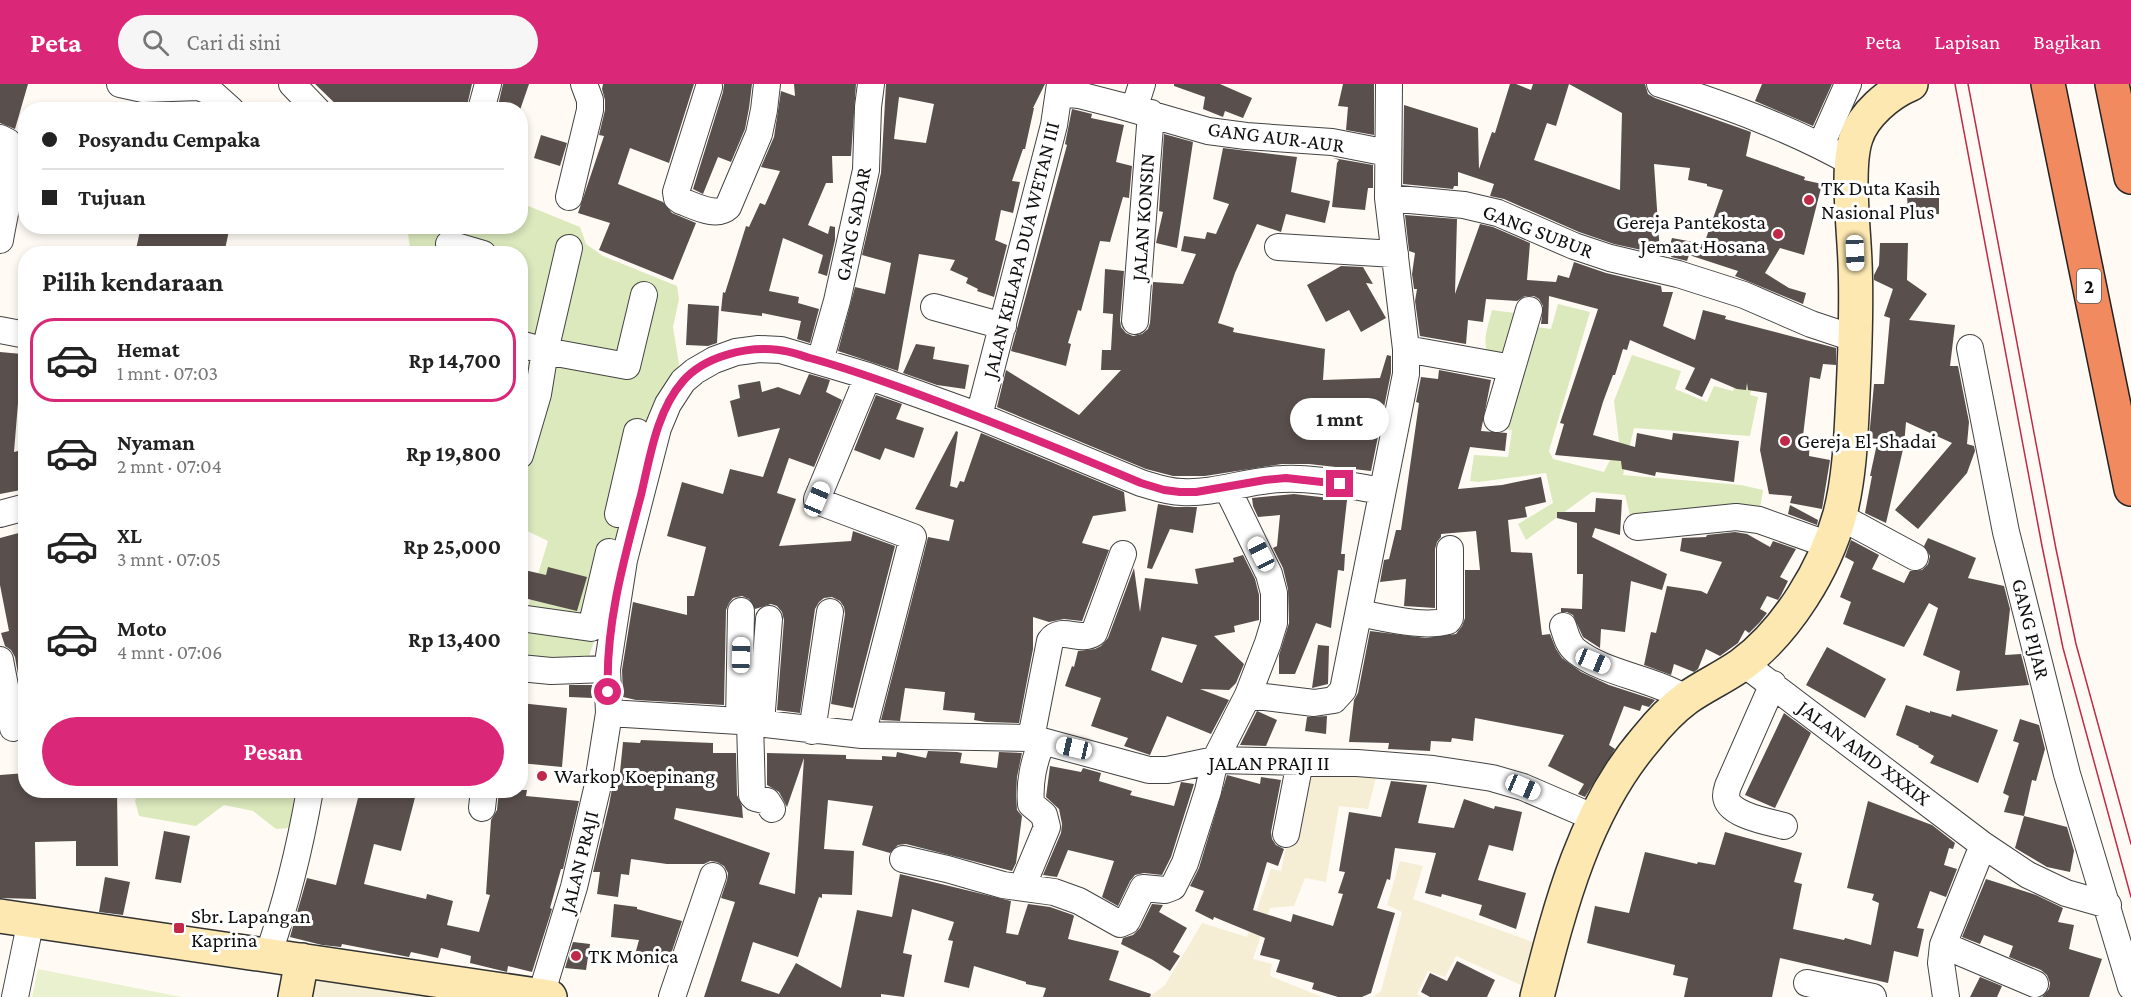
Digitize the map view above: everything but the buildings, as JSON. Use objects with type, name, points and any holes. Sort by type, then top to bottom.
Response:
[{"type":"highway","name":"2","points":[[2048,84],[2131,489]]},
{"type":"highway","points":[[2112,84],[2131,177]]},
{"type":"street","points":[[120,84],[143,90],[199,87],[211,92],[222,102]]},
{"type":"street","points":[[292,84],[309,102]]},
{"type":"street","points":[[483,102],[488,84]]},
{"type":"street","points":[[569,197],[590,110],[590,99],[584,84]]},
{"type":"street","points":[[709,87],[676,198],[716,213],[728,207],[759,134],[766,84]]},
{"type":"street","name":"GANG SADAR","points":[[820,361],[837,301],[866,170],[871,84]]},
{"type":"street","name":"JALAN KONSIN","points":[[1135,321],[1143,84]]},
{"type":"street","points":[[1248,695],[1314,703],[1334,700],[1343,690],[1382,491],[1404,393],[1407,349],[1388,198],[1389,84]]},
{"type":"street","points":[[1660,84],[1709,92],[1821,145],[1852,163]]},
{"type":"street","points":[[1821,145],[1848,84]]},
{"type":"street","name":"GANG AUR-AUR","points":[[1060,88],[1208,131],[1332,142],[1388,153]]},
{"type":"street","name":"JALAN KELAPA DUA WETAN III","points":[[979,416],[1054,125],[1060,88]]},
{"type":"street","points":[[1537,997],[1558,916],[1595,818],[1614,783],[1633,755],[1664,719],[1687,699],[1743,663],[1767,641],[1797,607],[1834,530],[1848,464],[1856,339],[1852,163],[1856,135],[1890,89]]},
{"type":"street","points":[[0,138],[8,142],[13,150],[0,240]]},
{"type":"street","name":"GANG SUBUR","points":[[1388,198],[1464,205],[1498,213],[1574,246],[1610,258],[1678,274],[1744,296],[1811,324],[1856,339]]},
{"type":"street","points":[[449,244],[456,246]]},
{"type":"street","points":[[1278,247],[1395,254]]},
{"type":"street","points":[[528,418],[538,394],[545,351],[569,248]]},
{"type":"street","points":[[528,346],[627,366],[644,296]]},
{"type":"street","points":[[934,307],[1003,326]]},
{"type":"street","points":[[1497,419],[1529,310]]},
{"type":"street","points":[[0,330],[18,333]]},
{"type":"street","name":"GANG PIJAR","points":[[1970,348],[2006,531],[2067,774],[2131,987]]},
{"type":"street","points":[[1407,349],[1512,368]]},
{"type":"street","name":"JALAN PRAJI","points":[[546,996],[588,833],[609,713],[607,669],[624,560],[658,428],[668,404],[683,381],[695,371],[714,360],[747,351],[781,350],[868,376],[979,416],[1141,483],[1164,490],[1196,492],[1286,478],[1382,491]]},
{"type":"street","points":[[862,735],[913,537],[817,501],[817,499],[868,376]]},
{"type":"street","points":[[528,619],[591,628],[638,432]]},
{"type":"street","points":[[903,859],[1003,885],[1054,892],[1079,901],[1123,924],[1127,921],[1143,888],[1169,889],[1177,883],[1208,791],[1215,760],[1248,695],[1274,623],[1274,593],[1261,554],[1227,488]]},
{"type":"street","points":[[0,514],[18,509]]},
{"type":"street","points":[[1637,527],[1736,517],[1834,530],[1915,557]]},
{"type":"street","points":[[1359,613],[1404,621],[1439,623],[1448,621],[1450,618],[1450,549]]},
{"type":"street","points":[[1022,887],[1047,827],[1044,815],[1031,804],[1030,796],[1050,641],[1053,637],[1062,634],[1087,637],[1094,633],[1123,554]]},
{"type":"street","points":[[741,611],[750,722],[752,795],[767,801],[772,809]]},
{"type":"street","points":[[812,731],[830,612]]},
{"type":"street","points":[[750,722],[769,619]]},
{"type":"street","points":[[1563,626],[1574,650],[1601,664],[1670,688],[1687,699]]},
{"type":"street","points":[[0,660],[13,728]]},
{"type":"street","name":"JALAN AMD XXXIX","points":[[1743,663],[1983,845],[2028,875],[2050,886],[2108,905]]},
{"type":"street","points":[[528,669],[551,671],[607,669]]},
{"type":"street","points":[[1773,684],[1728,786],[1726,796],[1728,804],[1744,815],[1784,826]]},
{"type":"street","name":"JALAN PRAJI II","points":[[609,713],[750,722],[862,735],[1036,740],[1149,770],[1167,770],[1215,760],[1433,769],[1492,778],[1523,787],[1595,818]]},
{"type":"street","points":[[1286,834],[1300,762]]},
{"type":"street","points":[[268,955],[282,914],[299,850],[309,798]]},
{"type":"street","points":[[1946,997],[1941,963],[1944,945],[1983,845]]},
{"type":"street","points":[[672,997],[712,876]]},
{"type":"street","points":[[15,997],[16,918],[546,996]]},
{"type":"street","points":[[1944,945],[2035,984]]},
{"type":"street","points":[[295,997],[302,960]]},
{"type":"street","points":[[1807,983],[1873,997]]},
{"type":"shaded area","points":[[1302,771],[1376,778],[1368,809],[1339,806],[1326,882],[1305,878],[1294,906],[1270,908],[1253,959],[1272,964],[1270,976],[1322,997],[1149,997],[1165,985],[1202,923],[1247,937],[1271,869],[1281,871]]},
{"type":"shaded area","points":[[1400,861],[1423,866],[1413,899],[1533,942],[1521,985],[1456,956],[1445,977],[1428,971],[1417,994],[1423,997],[1373,997],[1381,991],[1402,912],[1387,905]]},
{"type":"shaded area","points":[[314,977],[452,997],[310,997]]},
{"type":"green space","points":[[528,206],[580,227],[586,244],[603,256],[677,286],[679,299],[673,327],[679,364],[658,420],[607,603],[586,665],[528,657],[528,608],[548,541],[528,531],[528,246],[410,246],[408,234],[528,234]]},
{"type":"green space","points":[[1558,304],[1590,312],[1549,451],[1553,459],[1604,472],[1619,442],[1614,401],[1632,355],[1681,371],[1675,389],[1707,402],[1714,386],[1733,391],[1740,370],[1755,373],[1750,395],[1758,397],[1750,436],[1634,428],[1623,475],[1741,485],[1763,490],[1759,516],[1632,523],[1625,495],[1592,492],[1526,540],[1518,524],[1553,503],[1546,473],[1478,482],[1470,481],[1474,455],[1508,457],[1512,430],[1484,426],[1497,373],[1486,349],[1487,329],[1492,310],[1522,314],[1522,325],[1551,329]]},
{"type":"green space","points":[[136,798],[298,798],[300,827],[276,829],[253,811],[224,805],[196,826],[139,816]]},
{"type":"green space","points":[[38,969],[182,997],[32,997]]},
{"type":"tram line","points":[[1955,84],[2063,648],[2131,897]]},
{"type":"tram line","points":[[1968,84],[2076,644],[2131,844]]},
{"type":"place","name":"TK Duta Kasih Nasional Plus","points":[[1809,200]]},
{"type":"place","name":"Gereja Pantekosta Jemaat Hosana","points":[[1778,234]]},
{"type":"place","name":"Gereja El-Shadai","points":[[1785,441]]},
{"type":"place","name":"Warkop Koepinang","points":[[542,776]]},
{"type":"place","name":"Sbr. Lapangan Kaprina","points":[[179,928]]},
{"type":"place","name":"TK Monica","points":[[576,956]]},
{"type":"route","points":[[608,692],[607,669],[624,560],[658,428],[668,404],[683,381],[714,360],[736,352],[759,349],[781,350],[868,376],[979,416],[1141,483],[1164,490],[1196,492],[1286,478],[1340,484]]}]
